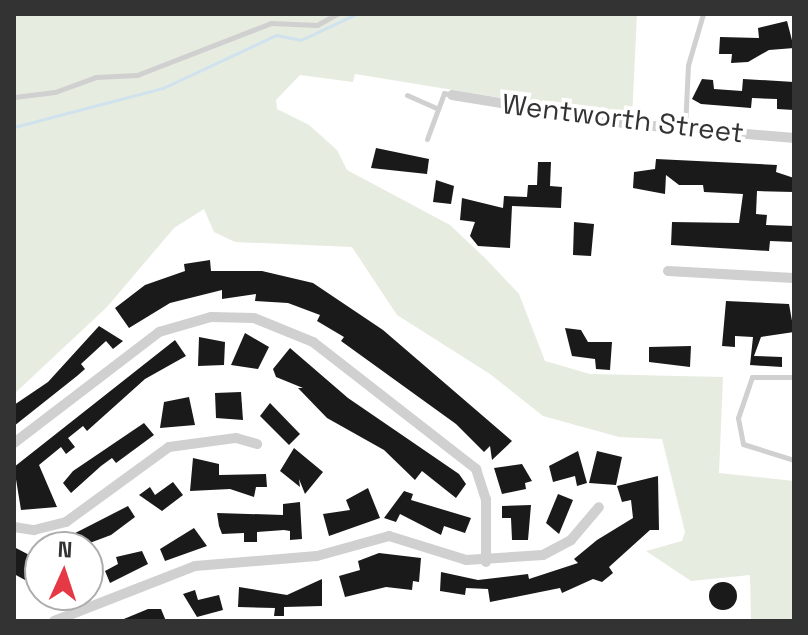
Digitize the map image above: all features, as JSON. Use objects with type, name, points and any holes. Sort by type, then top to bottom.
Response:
[{"type":"street","name":"Wentworth Street","points":[[452,95],[685,129],[794,138]]},
{"type":"street","points":[[668,271],[794,278]]},
{"type":"street","points":[[14,443],[159,332],[211,317],[254,318],[313,342],[476,469],[486,499],[486,562]]},
{"type":"street","points":[[14,527],[34,530],[66,522],[169,447],[236,438],[257,444]]},
{"type":"street","points":[[54,621],[195,566],[317,556],[389,536],[486,562],[550,553],[599,507]]},
{"type":"lane","points":[[14,97],[55,92],[96,77],[137,75],[271,23],[317,25],[337,14]]},
{"type":"lane","points":[[685,129],[688,65],[703,14]]},
{"type":"lane","points":[[427,139],[444,93],[452,95]]},
{"type":"lane","points":[[407,95],[438,109]]},
{"type":"lane","points":[[794,377],[752,377],[738,418],[743,444],[794,460]]},
{"type":"shaded area","points":[[14,14],[637,14],[632,119],[355,74],[353,82],[300,75],[276,100],[277,109],[309,125],[337,150],[347,170],[450,225],[519,294],[545,361],[590,374],[723,377],[719,473],[794,481],[794,621],[751,621],[750,575],[691,581],[646,551],[682,541],[685,532],[662,439],[619,437],[543,416],[490,374],[397,315],[352,247],[235,242],[214,232],[204,209],[174,228],[107,307],[14,394]]},
{"type":"building","points":[[787,21],[794,48],[769,50],[748,62],[731,63],[732,54],[719,54],[720,37],[759,38],[758,28]]},
{"type":"building","points":[[702,79],[713,80],[714,89],[742,91],[743,79],[794,82],[794,110],[777,109],[777,99],[752,98],[751,108],[701,104],[692,99]]},
{"type":"building","points":[[376,148],[429,159],[427,174],[371,168]]},
{"type":"building","points":[[656,159],[777,165],[776,172],[794,178],[794,192],[757,191],[756,214],[767,215],[766,225],[794,226],[794,242],[770,241],[769,251],[671,245],[672,222],[739,223],[743,194],[704,192],[703,185],[679,185],[666,175],[665,194],[633,188],[634,172],[655,169]]},
{"type":"building","points":[[538,162],[551,162],[550,186],[562,187],[561,208],[512,206],[510,248],[478,246],[470,236],[475,222],[460,220],[462,198],[503,208],[504,196],[527,197],[528,185],[537,185]]},
{"type":"building","points":[[436,180],[454,186],[451,204],[433,202]]},
{"type":"building","points":[[574,222],[594,224],[591,256],[573,255]]},
{"type":"building","points":[[210,260],[211,271],[262,271],[313,283],[383,330],[512,441],[492,460],[490,446],[484,452],[456,424],[341,341],[344,337],[317,321],[320,315],[288,303],[255,301],[256,294],[222,299],[222,290],[170,303],[129,328],[115,308],[145,285],[185,271],[184,264]]},
{"type":"building","points":[[726,301],[789,304],[794,332],[761,337],[754,356],[782,357],[782,367],[750,365],[753,337],[735,336],[735,347],[722,346]]},
{"type":"building","points":[[99,326],[123,341],[113,349],[106,341],[81,364],[85,369],[14,426],[14,405],[48,382]]},
{"type":"building","points":[[565,328],[581,330],[588,342],[612,342],[610,370],[596,369],[595,359],[572,356]]},
{"type":"building","points":[[245,333],[269,347],[258,369],[231,365]]},
{"type":"building","points":[[199,337],[225,342],[224,365],[198,366]]},
{"type":"building","points":[[175,340],[186,356],[145,379],[87,431],[83,426],[68,438],[75,447],[66,454],[61,447],[39,465],[57,507],[21,510],[14,467]]},
{"type":"building","points":[[691,346],[690,367],[649,362],[649,347]]},
{"type":"building","points":[[290,348],[348,398],[459,474],[466,484],[456,498],[422,471],[415,480],[384,450],[327,418],[298,388],[303,388],[276,377],[273,369]]},
{"type":"building","points":[[241,392],[243,420],[216,418],[215,393]]},
{"type":"building","points":[[189,397],[195,425],[160,428],[164,402]]},
{"type":"building","points":[[270,403],[300,434],[289,445],[260,416]]},
{"type":"building","points":[[144,423],[154,435],[116,463],[112,458],[71,493],[63,483],[73,471]]},
{"type":"building","points":[[294,448],[323,472],[305,494],[299,479],[300,487],[280,471]]},
{"type":"building","points":[[578,451],[587,483],[577,486],[575,476],[553,482],[549,466]]},
{"type":"building","points":[[597,451],[622,457],[616,485],[589,483]]},
{"type":"building","points":[[193,458],[219,464],[219,475],[266,474],[267,487],[256,487],[254,497],[230,489],[190,491]]},
{"type":"building","points":[[522,464],[532,481],[525,483],[526,489],[502,494],[494,468]]},
{"type":"building","points":[[658,476],[659,530],[650,530],[609,567],[613,573],[602,582],[593,579],[562,593],[560,588],[490,602],[488,589],[466,588],[465,595],[440,591],[441,572],[478,580],[528,574],[529,579],[578,563],[574,559],[597,540],[633,518],[631,500],[622,502],[617,486]]},
{"type":"building","points":[[173,482],[183,495],[162,511],[139,495],[150,487],[155,495]]},
{"type":"building","points":[[368,488],[380,518],[329,536],[323,514],[350,510],[346,500]]},
{"type":"building","points":[[404,491],[413,494],[411,500],[471,518],[465,533],[444,526],[441,535],[400,514],[396,522],[384,518]]},
{"type":"building","points":[[558,494],[573,500],[559,534],[546,523]]},
{"type":"building","points":[[300,502],[302,539],[290,540],[290,531],[284,530],[257,532],[257,542],[244,542],[244,533],[222,534],[219,526],[217,513],[283,515],[283,504]]},
{"type":"building","points":[[531,505],[528,540],[512,540],[511,518],[502,518],[502,506]]},
{"type":"building","points":[[128,506],[135,517],[104,538],[104,531],[79,531]]},
{"type":"building","points":[[194,528],[207,546],[165,561],[160,549]]},
{"type":"building","points":[[14,547],[24,552],[24,579],[14,574]]},
{"type":"building","points":[[142,551],[148,564],[110,583],[105,571],[118,564],[116,557]]},
{"type":"building","points":[[379,553],[421,558],[419,582],[413,581],[412,590],[386,587],[345,597],[339,576],[360,570],[358,561]]},
{"type":"building","points":[[322,579],[322,606],[284,607],[284,616],[274,616],[275,608],[238,607],[239,587],[287,595]]},
{"type":"building","points":[[723,582],[733,586],[737,596],[733,606],[723,610],[713,606],[709,596],[713,586]]},
{"type":"building","points":[[195,590],[198,600],[219,595],[223,610],[197,617],[183,594]]},
{"type":"building","points":[[148,609],[161,609],[166,621],[119,621]]},
{"type":"waterway","points":[[14,127],[163,88],[276,35],[301,40],[356,14]]}]
